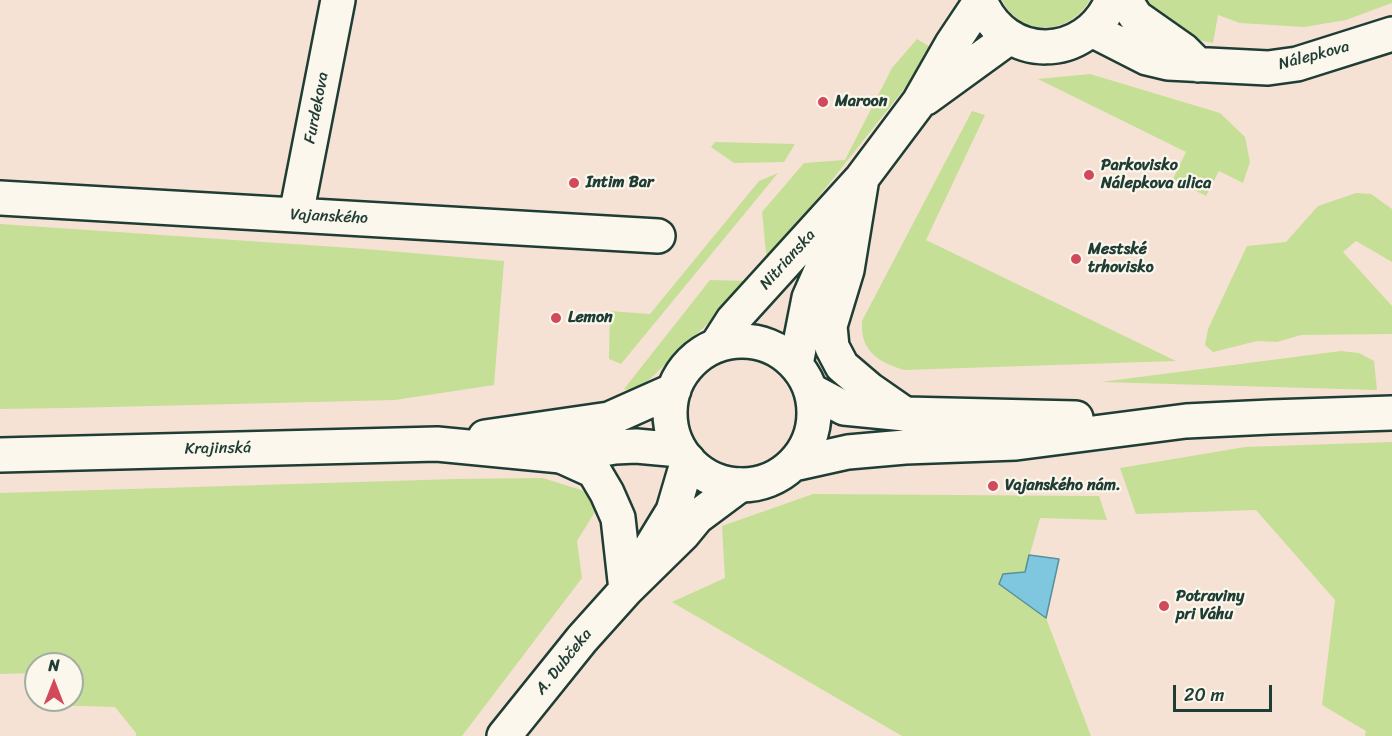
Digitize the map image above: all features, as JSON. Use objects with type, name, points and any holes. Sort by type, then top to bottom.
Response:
[{"type":"street","name":"Furdekova","points":[[296,215],[338,0]]},
{"type":"street","name":"Nitrianska","points":[[980,1],[985,13],[1000,31],[1023,43],[1038,47],[1052,47],[1067,44],[1092,30],[1108,10],[1112,0]]},
{"type":"street","points":[[1125,0],[1136,16],[1198,65]]},
{"type":"street","name":"Nitrianska","points":[[717,345],[733,320],[862,178],[919,102],[980,1]]},
{"type":"street","name":"Nálepkova","points":[[1092,30],[1147,58],[1168,63],[1268,68],[1298,64],[1392,34]]},
{"type":"street","name":"Nitrianska","points":[[919,102],[1010,37]]},
{"type":"street","name":"Nitrianska","points":[[804,377],[809,298],[862,178]]},
{"type":"street","points":[[862,178],[847,270],[830,326],[832,347],[842,366],[869,389],[905,414]]},
{"type":"street","name":"Vajanského","points":[[0,198],[658,236]]},
{"type":"street","points":[[804,377],[815,417],[813,430],[806,447],[794,464],[778,476],[760,483],[740,485],[712,478],[699,471],[684,455],[675,439],[671,427],[670,408],[674,390],[686,367],[705,350],[717,345],[753,341],[776,349],[804,377],[843,408],[905,414],[1186,421],[1392,413]]},
{"type":"street","name":"Krajinská","points":[[0,455],[437,444],[609,419],[674,390]]},
{"type":"street","points":[[794,464],[848,452],[905,447],[1016,443],[1186,421]]},
{"type":"street","name":"Krajinská","points":[[437,444],[561,456],[636,446],[684,455]]},
{"type":"street","name":"A. Dubčeka","points":[[626,590],[673,511],[684,455]]},
{"type":"street","points":[[561,456],[594,471],[607,493],[618,518],[626,590]]},
{"type":"street","name":"A. Dubčeka","points":[[504,736],[582,639],[626,590],[683,534],[697,517],[740,485]]},
{"type":"green space","points":[[1002,0],[1090,0],[1081,12],[1070,20],[1046,27],[1033,26],[1021,21],[1010,12]]},
{"type":"green space","points":[[1140,0],[1392,0],[1392,3],[1346,20],[1304,27],[1240,23],[1218,15],[1213,43],[1185,37]]},
{"type":"green space","points":[[917,39],[935,50],[767,262],[762,212],[804,163],[845,160],[892,68]]},
{"type":"green space","points":[[1090,74],[1220,113],[1245,137],[1250,162],[1243,183],[1219,171],[1206,196],[1173,179],[1186,152],[1038,79]]},
{"type":"green space","points":[[972,111],[985,115],[926,240],[1176,361],[904,370],[872,354],[864,340],[862,321]]},
{"type":"green space","points":[[715,142],[795,144],[784,162],[734,163],[711,147]]},
{"type":"green space","points":[[778,173],[621,364],[609,359],[610,311],[650,314],[759,181]]},
{"type":"green space","points":[[1356,193],[1371,194],[1392,209],[1392,262],[1356,241],[1343,252],[1392,306],[1392,334],[1301,335],[1277,342],[1257,341],[1213,352],[1205,345],[1208,329],[1247,246],[1286,242],[1318,206]]},
{"type":"green space","points":[[0,224],[366,249],[504,261],[494,385],[395,400],[0,409]]},
{"type":"green space","points":[[710,280],[752,281],[651,378],[634,391],[624,389]]},
{"type":"green space","points":[[1341,351],[1359,353],[1374,361],[1377,390],[1101,382]]},
{"type":"green space","points":[[1392,442],[1392,736],[1365,736],[1366,731],[1322,705],[1335,600],[1256,510],[1136,514],[1120,468],[1245,447]]},
{"type":"green space","points":[[543,478],[584,491],[598,507],[577,541],[582,578],[462,736],[136,736],[115,707],[84,706],[84,652],[24,652],[24,673],[0,674],[0,493]]},
{"type":"green space","points":[[813,494],[1099,496],[1107,520],[1040,518],[1025,572],[999,584],[1046,618],[1091,736],[902,736],[672,602],[725,578],[722,526]]},
{"type":"water","points":[[1029,555],[1059,559],[1046,618],[999,584],[1003,574],[1025,572]]},
{"type":"place","name":"Maroon","points":[[823,102]]},
{"type":"place","name":"Parkovisko Nálepkova ulica","points":[[1089,175]]},
{"type":"place","name":"Intim Bar","points":[[574,183]]},
{"type":"place","name":"Mestské trhovisko","points":[[1076,259]]},
{"type":"place","name":"Lemon","points":[[556,318]]},
{"type":"place","name":"Vajanského nám.","points":[[993,486]]},
{"type":"place","name":"Potraviny pri Váhu","points":[[1164,606]]}]
